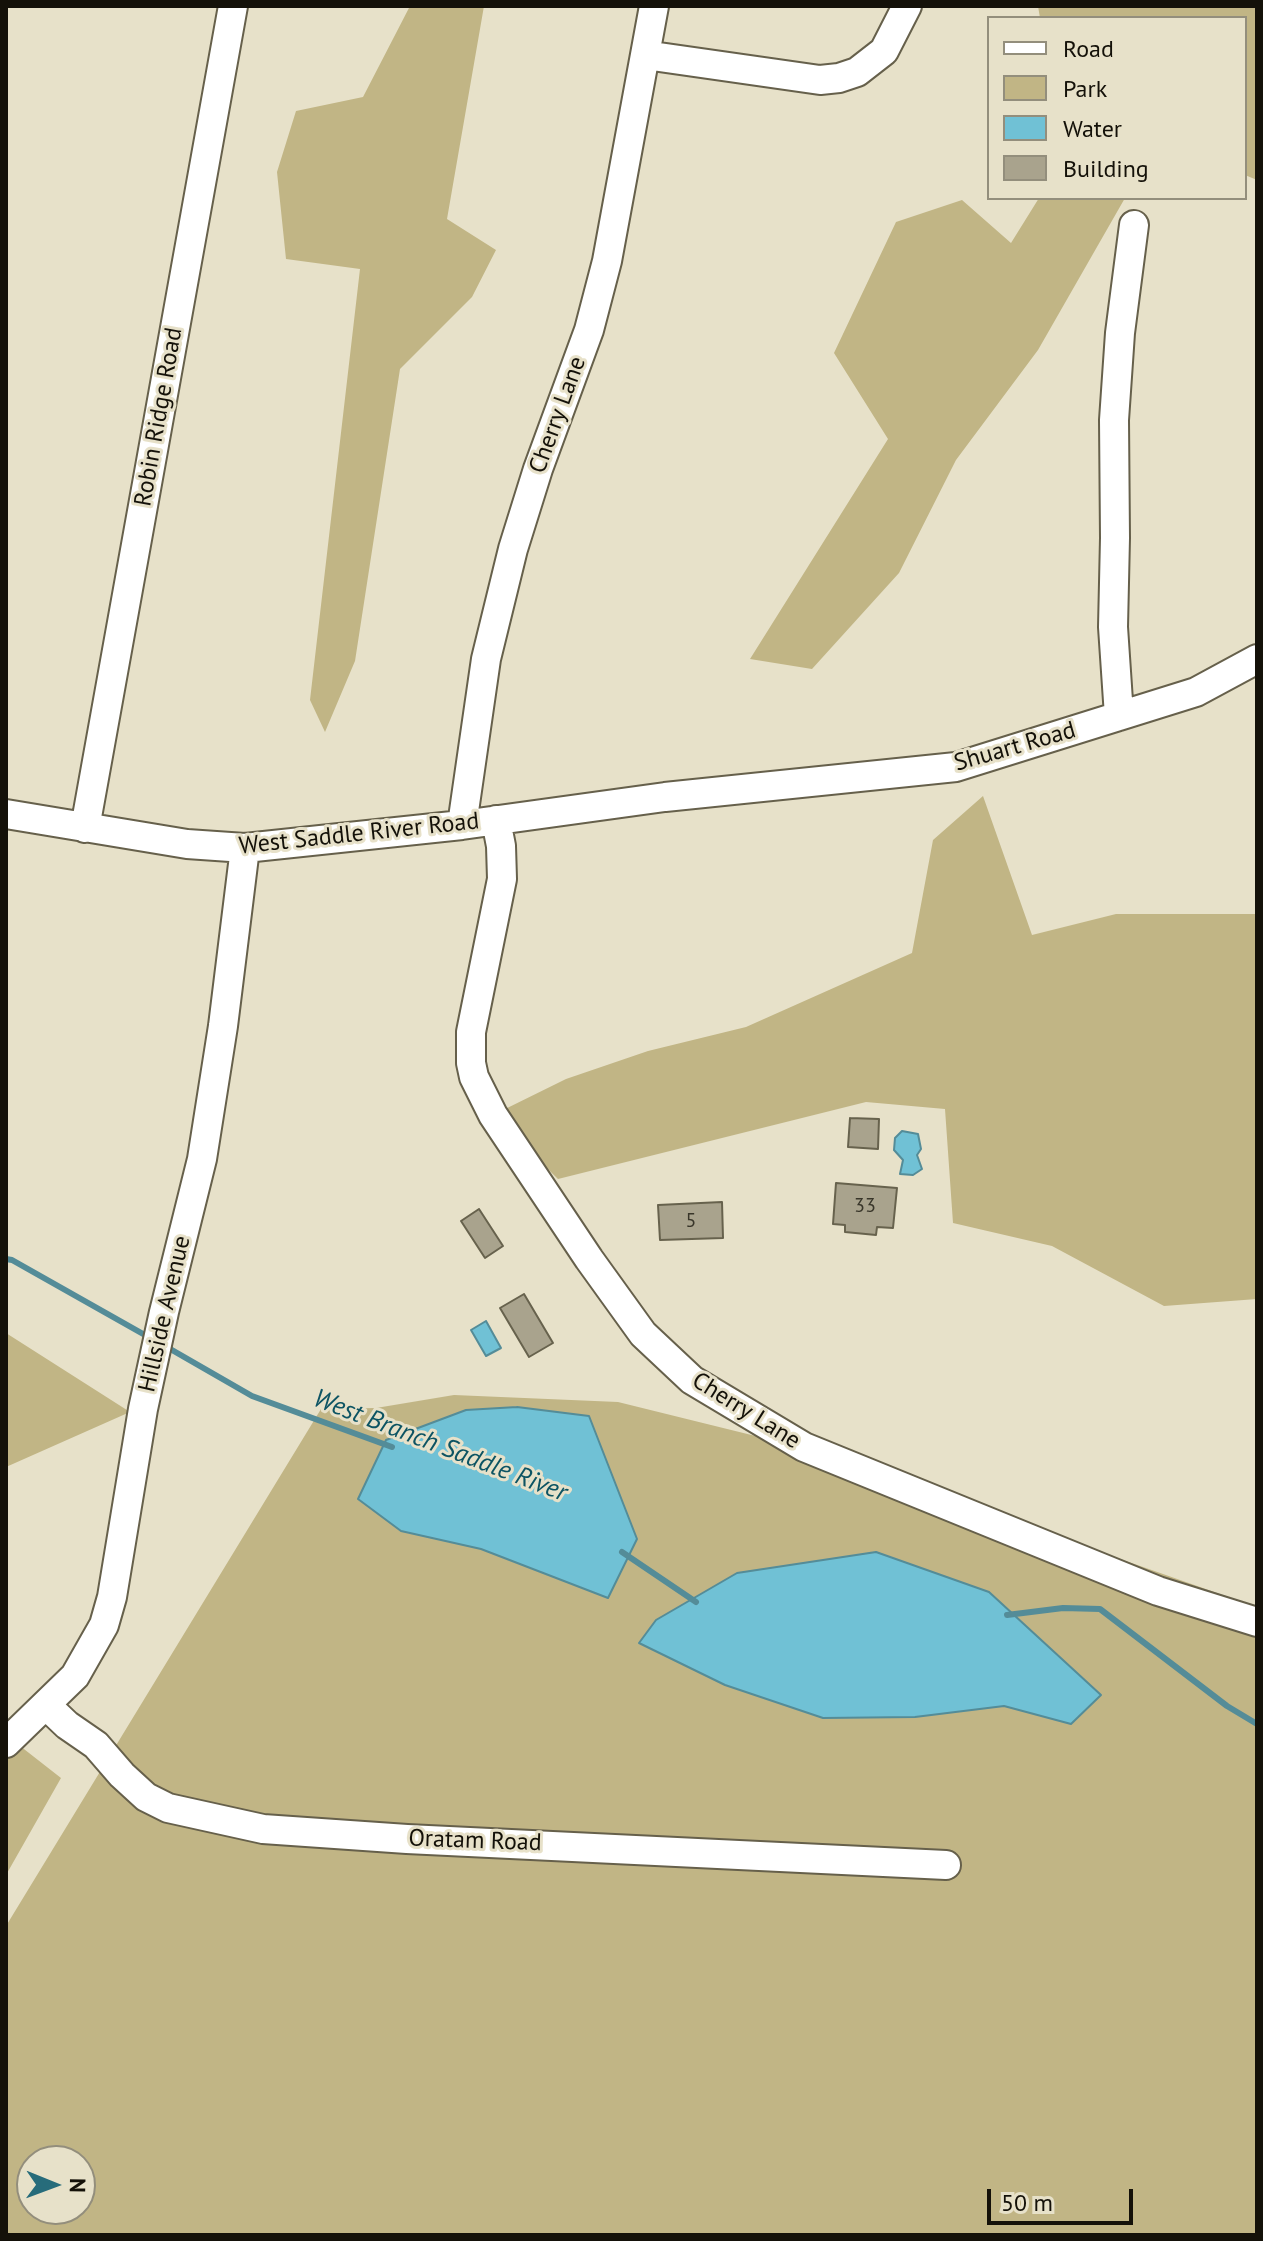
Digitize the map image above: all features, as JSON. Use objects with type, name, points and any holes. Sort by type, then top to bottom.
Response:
[{"type":"street","name":"Robin Ridge Road","points":[[85,828],[233,6]]},
{"type":"street","name":"Cherry Lane","points":[[462,825],[486,659],[513,549],[538,469],[589,330],[603,274],[654,6]]},
{"type":"street","points":[[645,55],[820,80],[839,78],[857,72],[884,51],[907,6]]},
{"type":"street","points":[[1119,716],[1113,627],[1114,420],[1120,333],[1134,225]]},
{"type":"street","name":"Shuart Road","points":[[665,797],[956,767],[1196,692],[1257,659]]},
{"type":"street","name":"West Saddle River Road","points":[[6,814],[187,844],[245,848],[462,825],[665,797]]},
{"type":"street","name":"Cherry Lane","points":[[496,820],[502,879],[470,1046],[474,1077],[493,1115],[643,1334],[692,1380],[804,1447],[1158,1591],[1257,1622]]},
{"type":"street","name":"Hillside Avenue","points":[[6,1743],[75,1676],[104,1625],[112,1597],[154,1357],[202,1159],[223,1026],[245,848]]},
{"type":"street","name":"Oratam Road","points":[[46,1705],[67,1725],[96,1745],[146,1797],[168,1808],[263,1829],[407,1839],[946,1865]]},
{"type":"green space","points":[[410,6],[484,6],[447,219],[496,250],[472,297],[400,369],[355,661],[325,732],[310,700],[360,269],[286,259],[277,172],[296,111],[363,97]]},
{"type":"green space","points":[[1038,6],[1257,6],[1257,180],[1247,176],[1247,16],[1040,16]]},
{"type":"green space","points":[[962,200],[1011,243],[1038,200],[1124,200],[1038,350],[956,460],[899,573],[812,669],[750,659],[888,439],[834,353],[896,222]]},
{"type":"green space","points":[[983,796],[1032,935],[1116,914],[1257,914],[1257,1299],[1164,1306],[1052,1246],[953,1223],[945,1109],[866,1102],[558,1179],[493,1115],[566,1079],[648,1051],[746,1027],[912,953],[933,840]]},
{"type":"green space","points":[[6,1333],[130,1412],[6,1467]]},
{"type":"green space","points":[[454,1395],[618,1402],[804,1448],[1257,1607],[1257,2235],[6,2235],[6,1926],[321,1409],[376,1408]]},
{"type":"green space","points":[[6,1735],[61,1778],[6,1875]]},
{"type":"water","points":[[902,1131],[918,1134],[921,1149],[917,1155],[922,1169],[913,1175],[900,1174],[903,1160],[894,1150],[895,1138]]},
{"type":"water","points":[[486,1321],[501,1348],[486,1356],[471,1330]]},
{"type":"water","points":[[517,1407],[589,1416],[637,1539],[608,1598],[481,1549],[401,1531],[358,1499],[386,1440],[466,1410]]},
{"type":"water","points":[[876,1552],[989,1592],[1101,1695],[1071,1724],[1004,1706],[915,1717],[823,1718],[725,1685],[639,1643],[656,1620],[737,1573]]},
{"type":"building","points":[[850,1118],[879,1119],[878,1149],[848,1147]]},
{"type":"building","points":[[836,1183],[897,1188],[893,1228],[877,1227],[876,1235],[845,1232],[845,1225],[833,1224]]},
{"type":"building","points":[[722,1202],[723,1238],[660,1240],[658,1205]]},
{"type":"building","points":[[479,1209],[503,1246],[485,1258],[461,1221]]},
{"type":"building","points":[[524,1294],[553,1343],[529,1357],[500,1308]]},
{"type":"waterway","name":"West Branch Saddle River","points":[[6,1259],[152,1339]]},
{"type":"waterway","name":"West Branch Saddle River","points":[[165,1346],[252,1396],[392,1447]]},
{"type":"waterway","name":"West Branch Saddle River","points":[[622,1552],[696,1602]]},
{"type":"waterway","name":"West Branch Saddle River","points":[[1007,1615],[1063,1608],[1100,1609],[1227,1706],[1257,1724]]}]
